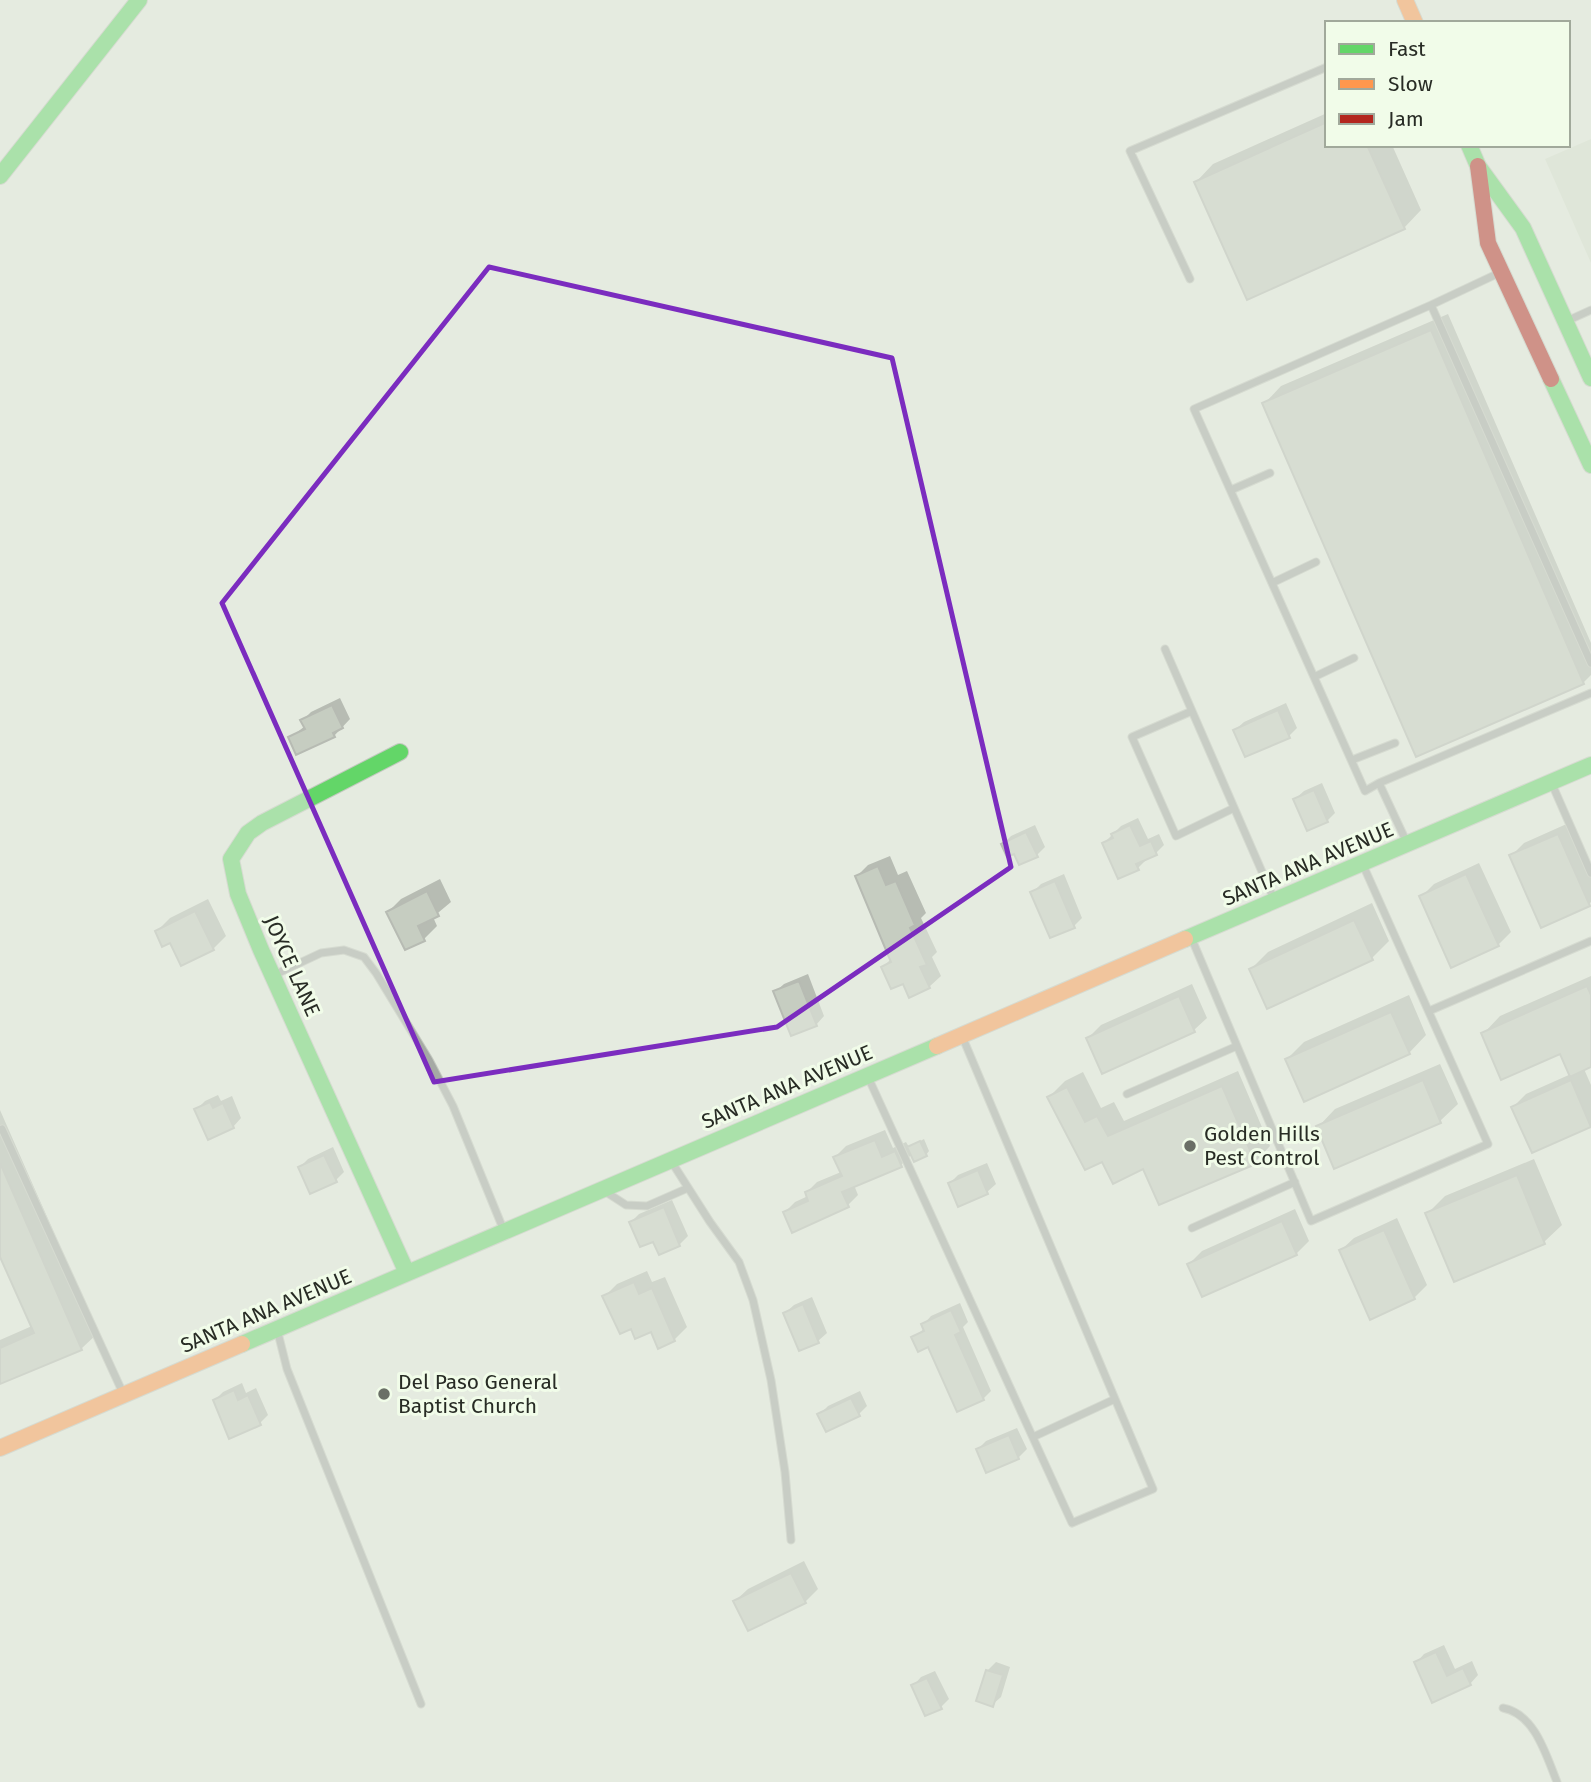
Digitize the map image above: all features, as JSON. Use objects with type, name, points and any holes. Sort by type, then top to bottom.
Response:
[{"type":"street","points":[[0,176],[139,0]]},
{"type":"street","points":[[1405,0],[1414,21]]},
{"type":"street","points":[[1470,147],[1478,166],[1523,228],[1591,377]]},
{"type":"street","points":[[1478,166],[1488,243],[1591,465]]},
{"type":"street","name":"JOYCE LANE","points":[[400,752],[262,822],[248,833],[231,859],[238,894],[272,975],[407,1273]]},
{"type":"street","name":"SANTA ANA AVENUE","points":[[0,1448],[1591,765]]},
{"type":"lane","points":[[1190,279],[1129,152],[1325,68]]},
{"type":"lane","points":[[1502,271],[1194,409],[1365,791],[1591,693]]},
{"type":"lane","points":[[1431,305],[1591,663]]},
{"type":"lane","points":[[1566,321],[1591,310]]},
{"type":"lane","points":[[1231,490],[1270,473]]},
{"type":"lane","points":[[1272,583],[1316,562]]},
{"type":"lane","points":[[1166,649],[1275,901]]},
{"type":"lane","points":[[1314,677],[1354,658]]},
{"type":"lane","points":[[1192,711],[1132,737],[1176,836],[1234,808]]},
{"type":"lane","points":[[1352,760],[1395,743]]},
{"type":"lane","points":[[1552,782],[1591,873]]},
{"type":"lane","points":[[1379,783],[1408,844]]},
{"type":"lane","points":[[1191,937],[1311,1222],[1488,1144],[1362,863]]},
{"type":"lane","points":[[1429,1011],[1591,941]]},
{"type":"lane","points":[[272,975],[321,953],[344,950],[364,957],[429,1060],[453,1106],[505,1231]]},
{"type":"lane","points":[[867,1076],[1072,1523],[1153,1489],[961,1035]]},
{"type":"lane","points":[[1127,1094],[1237,1046]]},
{"type":"lane","points":[[2,1129],[123,1395]]},
{"type":"lane","points":[[671,1160],[739,1262],[753,1300],[772,1380],[791,1540]]},
{"type":"lane","points":[[1192,1228],[1294,1182]]},
{"type":"lane","points":[[603,1189],[626,1205],[647,1206],[688,1188]]},
{"type":"lane","points":[[277,1329],[287,1368],[421,1704]]},
{"type":"lane","points":[[1032,1437],[1115,1399]]},
{"type":"lane","points":[[1503,1708],[1517,1713],[1530,1724],[1557,1782]]},
{"type":"highlighted area","points":[[489,267],[892,358],[1011,867],[777,1027],[434,1082],[222,603]]},
{"type":"shaded area","points":[[1591,139],[1591,263],[1545,159]]},
{"type":"building","points":[[1325,123],[1325,147],[1368,147],[1405,229],[1247,300],[1194,182]]},
{"type":"building","points":[[1431,330],[1584,684],[1416,757],[1262,403]]},
{"type":"building","points":[[332,705],[343,728],[333,733],[335,737],[296,755],[288,737],[305,729],[300,720]]},
{"type":"building","points":[[1278,710],[1290,738],[1245,757],[1233,730]]},
{"type":"building","points":[[1314,790],[1328,822],[1307,831],[1293,799]]},
{"type":"building","points":[[1130,825],[1140,846],[1151,841],[1157,855],[1136,864],[1139,870],[1118,879],[1102,843],[1113,838],[1111,834]]},
{"type":"building","points":[[1026,832],[1038,857],[1019,865],[1014,854],[1007,857],[1001,844]]},
{"type":"building","points":[[1558,834],[1590,906],[1541,928],[1509,855]]},
{"type":"building","points":[[878,866],[886,885],[896,881],[915,925],[910,928],[927,965],[920,967],[930,988],[909,998],[903,984],[891,989],[881,967],[891,962],[855,876]]},
{"type":"building","points":[[1466,874],[1499,946],[1451,968],[1419,896]]},
{"type":"building","points":[[1055,881],[1075,928],[1050,938],[1030,892]]},
{"type":"building","points":[[427,891],[439,916],[418,926],[425,941],[405,950],[386,912]]},
{"type":"building","points":[[195,911],[214,950],[181,966],[170,943],[162,947],[155,931]]},
{"type":"building","points":[[1354,920],[1373,960],[1267,1009],[1249,969]]},
{"type":"building","points":[[799,981],[817,1026],[791,1036],[773,991]]},
{"type":"building","points":[[1587,986],[1591,995],[1591,1067],[1570,1077],[1560,1054],[1501,1080],[1481,1033]]},
{"type":"building","points":[[1179,996],[1195,1032],[1102,1074],[1086,1038]]},
{"type":"building","points":[[1391,1012],[1410,1054],[1304,1102],[1285,1059]]},
{"type":"building","points":[[1423,1080],[1441,1123],[1334,1169],[1316,1126]]},
{"type":"building","points":[[1571,1080],[1591,1127],[1532,1153],[1511,1107]]},
{"type":"building","name":"Golden Hills Pest Control","points":[[1222,1086],[1256,1164],[1159,1205],[1143,1169],[1113,1184],[1102,1162],[1085,1170],[1047,1097],[1067,1087],[1085,1122],[1097,1116],[1108,1136]]},
{"type":"building","points":[[210,1102],[213,1108],[223,1103],[234,1128],[208,1140],[194,1109]]},
{"type":"building","points":[[875,1140],[882,1157],[895,1151],[902,1167],[842,1192],[849,1207],[792,1233],[783,1212],[808,1201],[805,1192],[842,1176],[833,1157]]},
{"type":"building","points":[[920,1141],[927,1156],[914,1162],[907,1147]]},
{"type":"building","points":[[324,1155],[337,1182],[310,1194],[298,1167]]},
{"type":"building","points":[[0,1163],[82,1350],[0,1384],[0,1348],[34,1333],[0,1257]]},
{"type":"building","points":[[978,1170],[988,1194],[958,1207],[948,1183]]},
{"type":"building","points":[[1517,1175],[1545,1244],[1454,1282],[1425,1213]]},
{"type":"building","points":[[664,1207],[680,1246],[659,1255],[653,1242],[640,1247],[629,1222]]},
{"type":"building","points":[[1282,1221],[1297,1255],[1202,1297],[1187,1264]]},
{"type":"building","points":[[1384,1230],[1415,1299],[1370,1320],[1339,1250]]},
{"type":"building","points":[[634,1282],[639,1294],[652,1288],[675,1341],[658,1349],[651,1332],[635,1339],[631,1329],[620,1334],[602,1296]]},
{"type":"building","points":[[803,1304],[819,1343],[799,1351],[783,1313]]},
{"type":"building","points":[[951,1310],[961,1332],[955,1335],[984,1400],[957,1412],[928,1347],[918,1352],[911,1337],[924,1331],[921,1324]]},
{"type":"building","points":[[234,1390],[238,1400],[248,1395],[261,1425],[229,1439],[213,1400]]},
{"type":"building","points":[[851,1398],[860,1416],[826,1432],[817,1414]]},
{"type":"building","points":[[1009,1435],[1019,1459],[986,1473],[976,1449]]},
{"type":"building","points":[[791,1573],[806,1603],[748,1631],[733,1601]]},
{"type":"building","points":[[1436,1652],[1447,1676],[1463,1668],[1471,1685],[1432,1703],[1414,1662]]},
{"type":"building","points":[[986,1670],[1003,1675],[993,1707],[976,1701]]},
{"type":"building","points":[[927,1678],[942,1709],[925,1716],[911,1685]]},
{"type":"traffic: fast","points":[[0,176],[139,0]]},
{"type":"traffic: fast","points":[[1470,147],[1478,166],[1523,228],[1591,378]]},
{"type":"traffic: fast","points":[[1551,379],[1591,465]]},
{"type":"traffic: fast","points":[[400,752],[262,823],[248,833],[231,859],[238,894],[261,950],[407,1273]]},
{"type":"traffic: fast","points":[[1185,939],[1591,765]]},
{"type":"traffic: fast","points":[[242,1344],[937,1046]]},
{"type":"traffic: slow","points":[[1405,0],[1414,21]]},
{"type":"traffic: slow","points":[[937,1046],[1185,939]]},
{"type":"traffic: slow","points":[[0,1448],[242,1344]]},
{"type":"traffic: jam","points":[[1478,166],[1488,243],[1551,379]]},
{"type":"place","name":"Golden Hills Pest Control","points":[[1190,1146]]},
{"type":"place","name":"Del Paso General Baptist Church","points":[[384,1394]]}]
